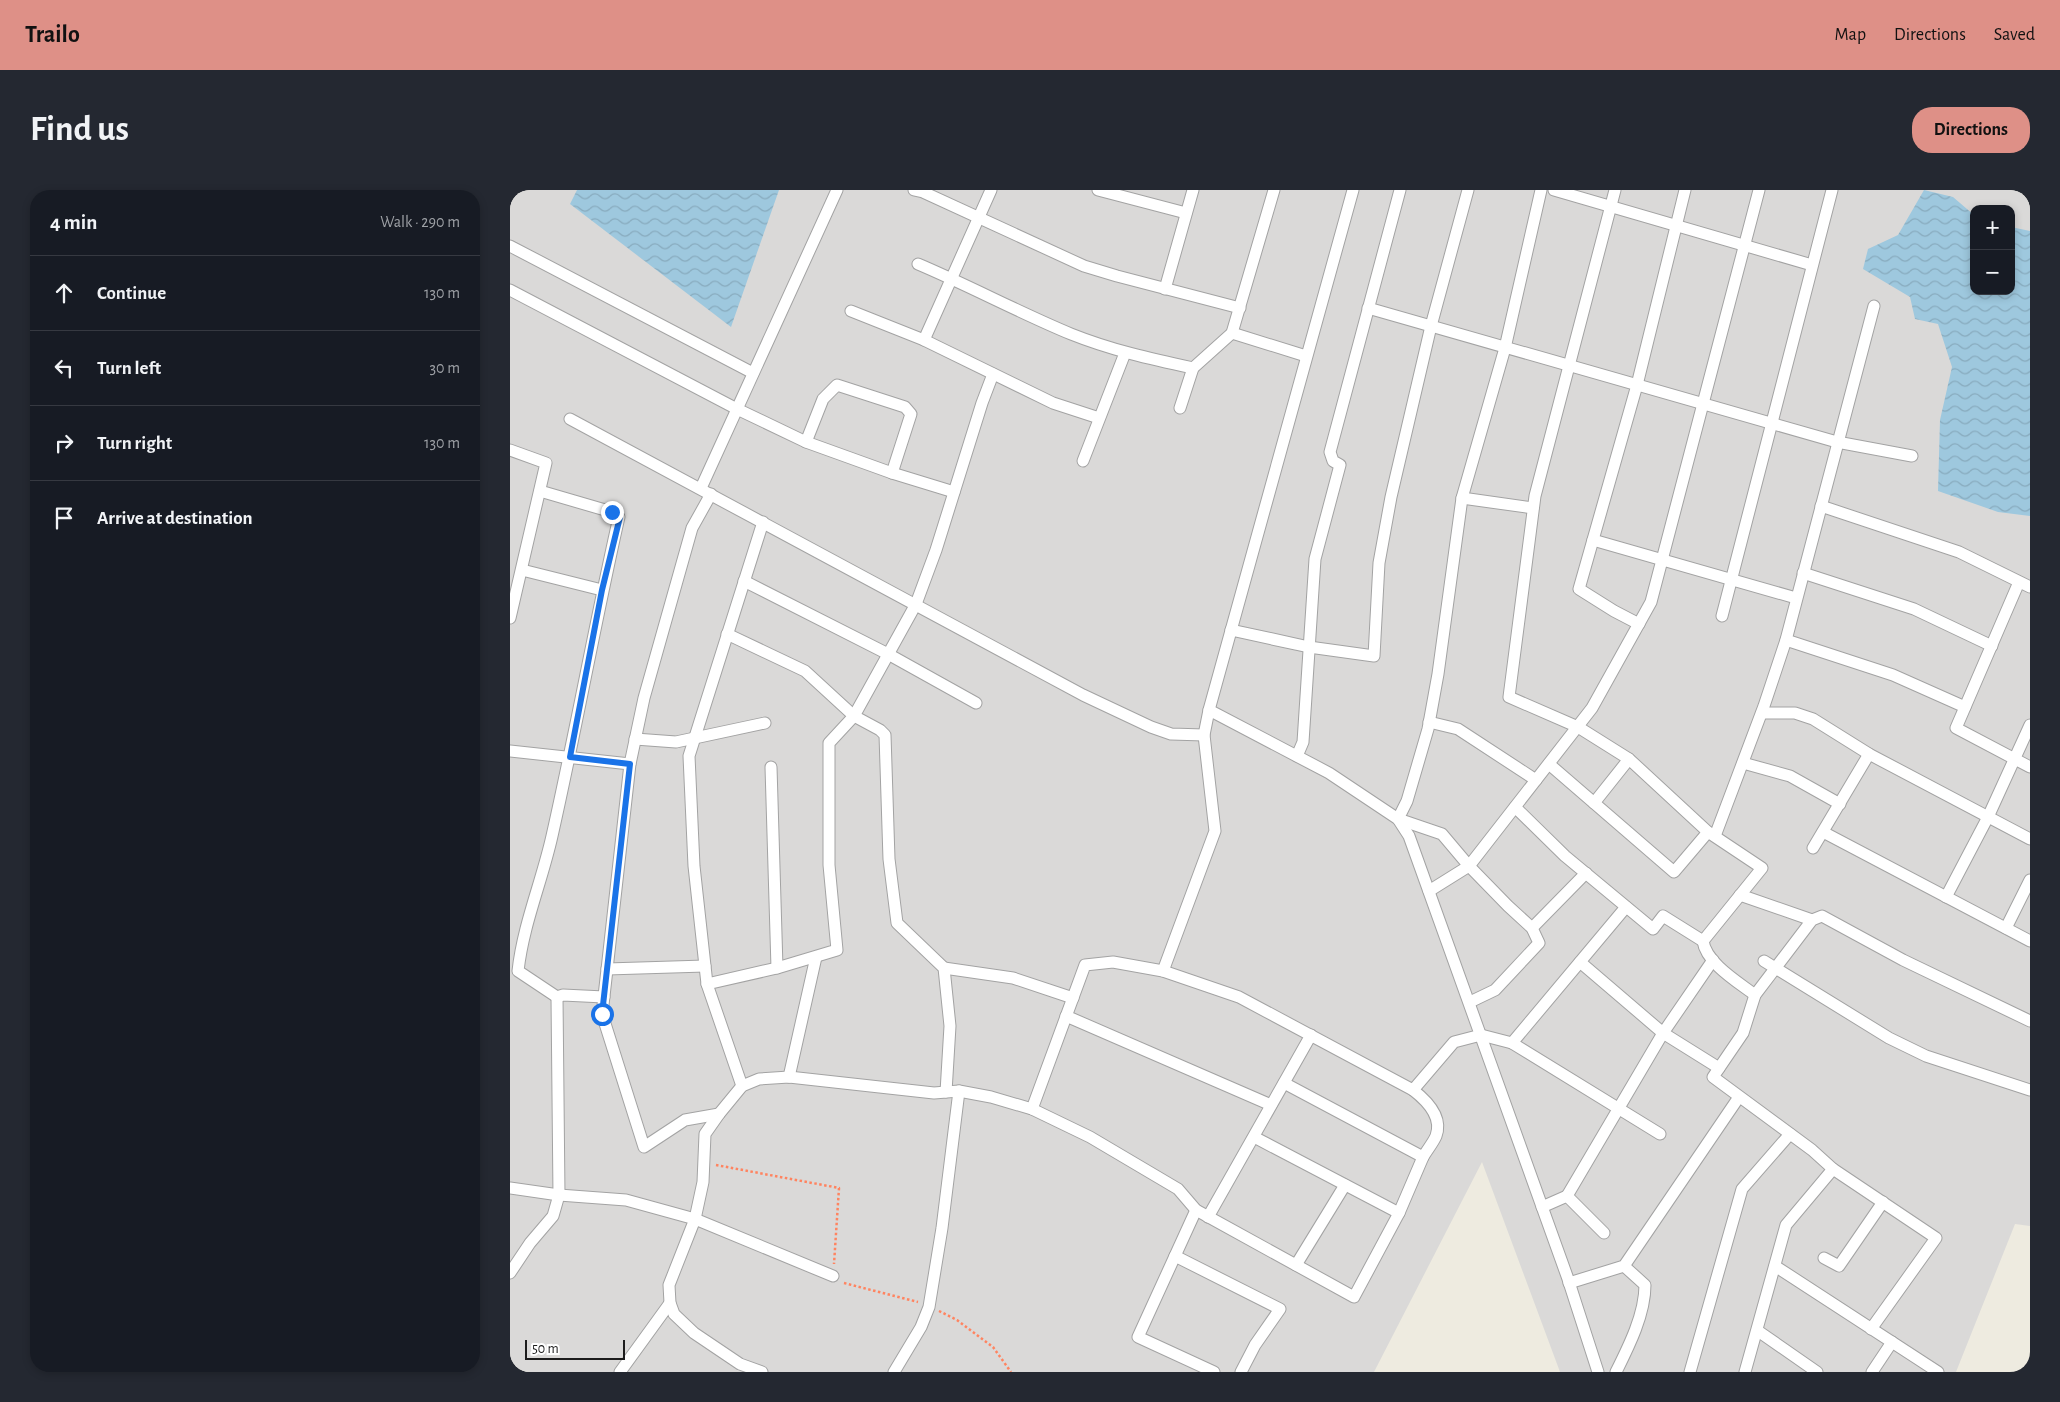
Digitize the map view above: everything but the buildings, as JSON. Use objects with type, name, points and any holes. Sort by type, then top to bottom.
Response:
[{"type":"street","points":[[719,1114],[685,1120],[644,1147],[602,1014],[630,764],[644,698],[692,528],[737,409],[837,190]]},
{"type":"street","points":[[914,190],[923,192],[980,217],[1084,266],[1240,308]]},
{"type":"street","points":[[924,340],[991,190]]},
{"type":"street","points":[[1098,190],[1186,213]]},
{"type":"street","points":[[1165,288],[1193,190]]},
{"type":"street","points":[[1180,408],[1193,368],[1232,334],[1274,190]]},
{"type":"street","points":[[1163,970],[1215,831],[1204,735],[1209,710],[1353,190]]},
{"type":"street","points":[[1296,756],[1303,742],[1315,559],[1340,465],[1332,461],[1330,452],[1400,190]]},
{"type":"street","points":[[1231,630],[1309,647],[1374,656],[1379,563],[1391,497],[1431,326],[1468,190]]},
{"type":"street","points":[[1398,819],[1407,801],[1429,722],[1438,674],[1462,498],[1504,348],[1541,190]]},
{"type":"street","points":[[1554,190],[1812,265]]},
{"type":"street","points":[[1615,190],[1533,508],[1509,697],[1578,728],[1629,759],[1711,834],[1762,868],[1703,941],[1704,949],[1720,968],[1755,995]]},
{"type":"street","points":[[1639,624],[1579,589],[1636,386],[1685,190]]},
{"type":"street","points":[[1429,892],[1469,866],[1578,728],[1592,708],[1651,602],[1759,190]]},
{"type":"street","points":[[1722,616],[1832,190]]},
{"type":"street","points":[[510,246],[753,373]]},
{"type":"street","points":[[918,264],[1071,334],[1124,353],[1193,368]]},
{"type":"street","points":[[510,290],[737,409],[806,442],[892,473],[954,492]]},
{"type":"street","points":[[1549,764],[1674,872],[1711,834],[1743,763],[1786,640],[1874,306]]},
{"type":"street","points":[[1368,308],[1837,442],[1912,456]]},
{"type":"street","points":[[851,311],[924,340],[1052,402],[1099,418]]},
{"type":"street","points":[[1232,334],[1306,356]]},
{"type":"street","points":[[1083,461],[1124,353]]},
{"type":"street","points":[[707,984],[777,968],[837,950],[830,865],[830,743],[854,716],[916,604],[936,550],[982,403],[993,374]]},
{"type":"street","points":[[806,442],[823,399],[837,385],[905,407],[911,414],[892,473]]},
{"type":"street","points":[[570,419],[1083,695],[1151,727],[1171,734],[1204,735]]},
{"type":"street","points":[[510,450],[546,463],[510,620]]},
{"type":"street","points":[[540,491],[612,512],[620,517],[602,590],[570,757],[550,845],[520,952],[518,971],[557,997]]},
{"type":"street","points":[[1462,498],[1533,508]]},
{"type":"street","points":[[1821,506],[1958,552],[2025,584],[1992,646],[1956,728],[2030,766]]},
{"type":"street","points":[[742,1086],[707,984],[694,866],[688,756],[763,522]]},
{"type":"street","points":[[1593,540],[1796,598]]},
{"type":"street","points":[[522,570],[602,590]]},
{"type":"street","points":[[1803,573],[1914,609],[1992,646]]},
{"type":"street","points":[[744,581],[888,654],[976,703]]},
{"type":"street","points":[[727,634],[805,672],[854,716],[880,730],[885,735],[889,858],[896,923],[922,945],[944,968],[950,1026],[946,1092]]},
{"type":"street","points":[[1786,640],[1894,675],[1965,707]]},
{"type":"street","points":[[1209,710],[1329,773],[1398,819],[1442,834],[1469,866],[1532,928],[1539,943],[1496,990],[1470,1002]]},
{"type":"street","points":[[1762,713],[1795,713],[1814,719],[1869,754],[2030,839]]},
{"type":"street","points":[[1429,722],[1458,730],[1536,780]]},
{"type":"street","points":[[635,739],[676,742],[765,723]]},
{"type":"street","points":[[1946,897],[1988,817],[2013,758],[2030,725]]},
{"type":"street","points":[[510,751],[630,764]]},
{"type":"street","points":[[1814,848],[1869,754]]},
{"type":"street","points":[[1594,803],[1629,759]]},
{"type":"street","points":[[1743,763],[1790,776],[1840,804]]},
{"type":"street","points":[[771,767],[777,968]]},
{"type":"street","points":[[1515,807],[1565,856],[1653,929],[1663,916],[1703,941]]},
{"type":"street","points":[[1398,819],[1409,836],[1470,1002],[1570,1283],[1598,1372]]},
{"type":"street","points":[[1823,832],[2030,941]]},
{"type":"street","points":[[1532,928],[1586,873]]},
{"type":"street","points":[[2006,928],[2030,880]]},
{"type":"street","points":[[1740,895],[1812,920]]},
{"type":"street","points":[[1512,1043],[1626,906]]},
{"type":"street","points":[[1872,1329],[1936,1238],[1833,1169],[1790,1134],[1713,1077],[1743,1033],[1755,995],[1812,920],[1822,916],[1902,960],[2030,1021]]},
{"type":"street","points":[[789,1076],[816,957]]},
{"type":"street","points":[[1542,1207],[1567,1196],[1663,1033],[1713,960]]},
{"type":"street","points":[[1764,961],[1890,1038],[1926,1056],[2030,1090]]},
{"type":"street","points":[[762,1372],[740,1364],[694,1333],[674,1314],[670,1303],[669,1285],[695,1219],[703,1182],[705,1134],[742,1086],[759,1079],[789,1076],[934,1093],[958,1091],[991,1097],[1032,1109],[1090,1137],[1178,1189],[1196,1210],[1354,1297],[1399,1213],[1423,1157],[1436,1136],[1437,1118],[1427,1101],[1413,1090],[1239,997],[1163,970],[1113,962],[1085,965],[1032,1109]]},
{"type":"street","points":[[1580,962],[1663,1033],[1719,1068]]},
{"type":"street","points":[[607,969],[705,966]]},
{"type":"street","points":[[944,968],[1013,978],[1073,998]]},
{"type":"street","points":[[557,997],[563,995],[604,997]]},
{"type":"street","points":[[510,1273],[530,1243],[553,1216],[559,1195],[557,997]]},
{"type":"street","points":[[1066,1016],[1271,1105]]},
{"type":"street","points":[[1208,1217],[1311,1035]]},
{"type":"street","points":[[1413,1090],[1454,1042],[1481,1035],[1512,1043],[1660,1134]]},
{"type":"street","points":[[1284,1083],[1423,1157]]},
{"type":"street","points":[[894,1372],[922,1327],[929,1307],[942,1228],[958,1091]]},
{"type":"street","points":[[1570,1283],[1624,1266],[1739,1097]]},
{"type":"street","points":[[1690,1372],[1742,1189],[1790,1134]]},
{"type":"street","points":[[1254,1136],[1399,1213]]},
{"type":"street","points":[[1745,1372],[1758,1331],[1786,1225],[1833,1169]]},
{"type":"street","points":[[1296,1265],[1345,1184]]},
{"type":"street","points":[[510,1188],[559,1195],[626,1200],[695,1219],[833,1276]]},
{"type":"street","points":[[1567,1196],[1604,1234]]},
{"type":"street","points":[[1824,1258],[1839,1266],[1883,1202]]},
{"type":"street","points":[[1196,1210],[1138,1337],[1214,1372]]},
{"type":"street","points":[[1175,1256],[1280,1309],[1255,1345],[1241,1372]]},
{"type":"street","points":[[1616,1372],[1632,1336],[1645,1296],[1645,1285],[1624,1266]]},
{"type":"street","points":[[1775,1266],[1938,1372]]},
{"type":"street","points":[[620,1372],[670,1303]]},
{"type":"street","points":[[1758,1331],[1817,1372]]},
{"type":"street","points":[[1872,1372],[1892,1342]]},
{"type":"path","points":[[703,1162],[839,1188],[833,1276],[835,1281],[909,1298],[957,1320],[993,1347],[1011,1372]]},
{"type":"shaded area","points":[[510,190],[2030,190],[2030,1226],[2015,1224],[1956,1372],[1560,1372],[1482,1162],[1374,1372],[510,1372]]},
{"type":"water","points":[[577,190],[779,190],[731,327],[570,204]]},
{"type":"water","points":[[1924,190],[1953,197],[1970,212],[1970,295],[2015,295],[2015,228],[2030,231],[2030,516],[1998,512],[1938,491],[1940,420],[1952,367],[1938,324],[1915,319],[1910,297],[1863,269],[1868,249],[1898,235]]},
{"type":"route","points":[[602,1014],[630,764],[570,757],[602,590],[620,517],[612,512]]}]
